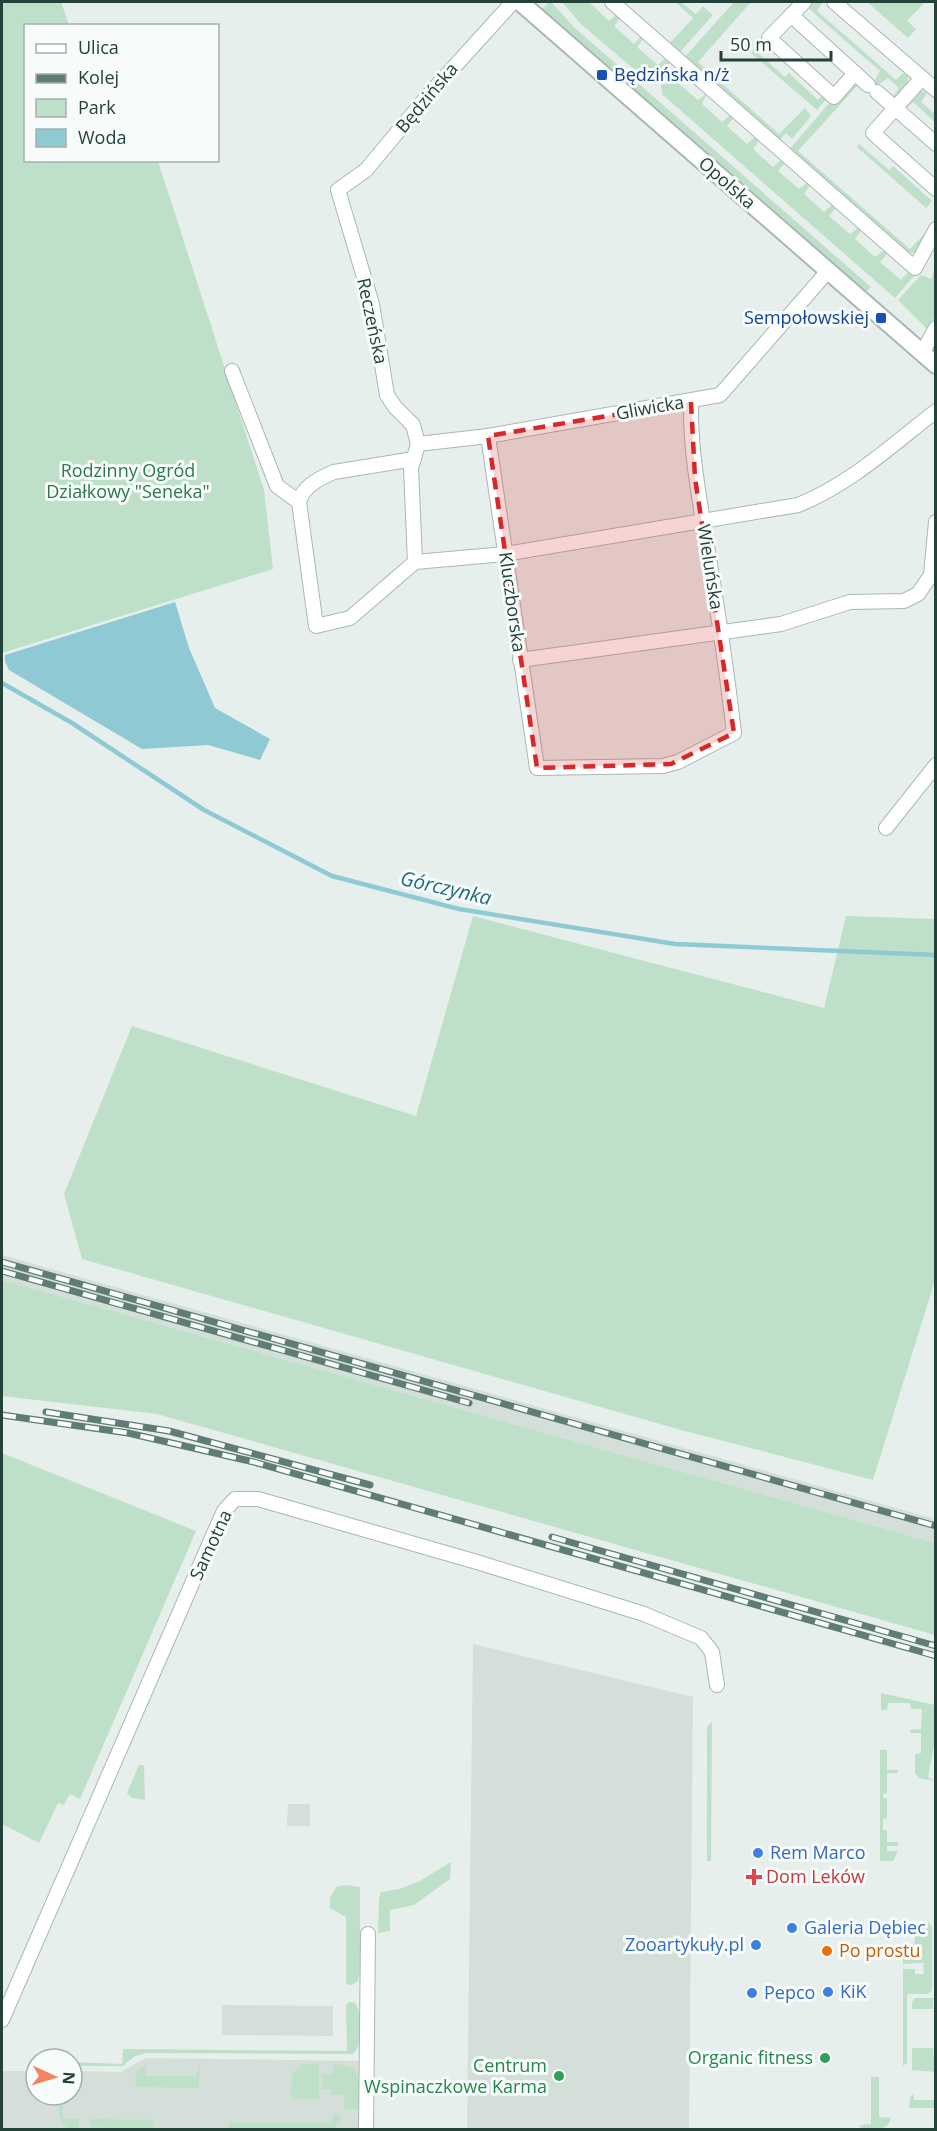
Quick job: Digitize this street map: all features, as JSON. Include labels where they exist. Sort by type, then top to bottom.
[{"type":"street","name":"Będzińska","points":[[338,190],[366,170],[425,99],[513,2]]},
{"type":"street","name":"Opolska","points":[[520,2],[936,365]]},
{"type":"street","points":[[612,2],[915,268],[936,229]]},
{"type":"street","points":[[804,2],[769,38],[834,97],[855,74]]},
{"type":"street","points":[[834,2],[936,90]]},
{"type":"street","points":[[791,15],[936,144]]},
{"type":"street","points":[[922,78],[873,133],[936,189]]},
{"type":"street","name":"Reczeńska","points":[[338,190],[372,304],[387,395],[394,407],[413,425],[418,444]]},
{"type":"street","name":"Gliwicka","points":[[418,444],[488,436],[712,398],[729,387],[828,271]]},
{"type":"street","points":[[922,353],[936,328]]},
{"type":"street","points":[[232,371],[249,421],[277,486],[298,502]]},
{"type":"street","name":"Wieluńska","points":[[537,768],[663,766],[678,762],[734,733],[690,434],[691,402]]},
{"type":"street","points":[[414,459],[334,472],[309,486],[300,495],[298,502],[316,626],[350,618],[415,562],[505,554],[703,520],[774,511],[810,501],[861,469],[936,411]]},
{"type":"street","name":"Kluczborska","points":[[488,436],[537,768]]},
{"type":"street","points":[[415,562],[411,468],[418,444]]},
{"type":"street","points":[[520,660],[721,634],[797,620],[850,602],[896,602],[911,598],[924,588],[931,575],[936,522]]},
{"type":"street","points":[[886,828],[936,765]]},
{"type":"street","name":"Samotna","points":[[2,2020],[218,1524],[224,1511],[235,1500],[258,1499],[477,1562],[644,1614],[701,1638],[712,1653],[717,1685]]},
{"type":"street","points":[[366,2130],[368,1934]]},
{"type":"highlighted area","points":[[691,402],[695,478],[734,733],[671,764],[537,768],[488,436]]},
{"type":"shaded area","points":[[2,1255],[935,1519],[935,1543],[2,1280]]},
{"type":"shaded area","points":[[473,1644],[693,1697],[689,2129],[467,2129]]},
{"type":"shaded area","points":[[288,1804],[310,1804],[310,1826],[287,1826]]},
{"type":"shaded area","points":[[222,2005],[333,2006],[333,2036],[222,2035]]},
{"type":"shaded area","points":[[145,2058],[367,2061],[366,2129],[2,2129],[2,2071],[24,2071],[24,2107],[84,2107],[84,2071],[121,2072]]},
{"type":"green space","name":"Rodzinny Ogród Działkowy \"Seneka\"","points":[[2,2],[61,2],[69,24],[24,24],[24,162],[158,162],[264,490],[273,569],[2,653]]},
{"type":"green space","points":[[549,2],[575,28],[871,287],[865,293],[542,9]]},
{"type":"green space","points":[[562,2],[589,2],[609,21],[617,14],[620,18],[614,26],[634,44],[641,36],[644,38],[637,47],[658,65],[666,58],[672,62],[656,82],[649,82],[581,24]]},
{"type":"green space","points":[[675,2],[681,2],[696,14],[703,6],[713,15],[679,53],[670,43],[693,18]]},
{"type":"green space","points":[[734,2],[751,2],[698,62],[779,134],[805,108],[811,116],[792,139],[786,133],[779,141],[684,58]]},
{"type":"green space","points":[[810,2],[823,2],[817,11],[896,80],[903,73],[908,76],[908,83],[894,98],[899,88],[888,78],[868,92],[880,71],[806,6]]},
{"type":"green space","points":[[867,2],[925,2],[907,21],[916,29],[908,38]]},
{"type":"green space","points":[[761,41],[763,43],[756,51],[785,77],[789,73],[818,100],[823,95],[826,99],[817,110],[751,53]]},
{"type":"green space","points":[[677,66],[684,73],[677,82],[698,100],[707,93],[702,104],[722,122],[731,114],[733,119],[727,126],[747,144],[756,136],[759,141],[753,149],[773,167],[782,159],[784,164],[778,171],[799,189],[808,182],[810,185],[804,194],[824,212],[833,204],[836,208],[829,216],[850,234],[859,227],[861,231],[855,239],[875,257],[884,250],[887,254],[880,262],[901,280],[908,272],[914,276],[895,298],[663,95],[661,86]]},
{"type":"green space","points":[[854,83],[857,86],[798,151],[910,249],[929,229],[914,253],[904,252],[789,150],[830,102],[834,105]]},
{"type":"green space","points":[[919,89],[927,93],[921,102],[935,114],[935,122],[913,102],[905,109],[904,105]]},
{"type":"green space","points":[[859,144],[889,170],[893,166],[932,201],[926,208],[857,147]]},
{"type":"green space","points":[[935,269],[935,316],[927,329],[898,300],[921,275],[931,279]]},
{"type":"green space","points":[[473,916],[824,1008],[846,916],[935,919],[935,1280],[873,1480],[681,1430],[82,1259],[64,1194],[132,1026],[416,1116]]},
{"type":"green space","points":[[2,1280],[935,1543],[935,1635],[157,1414],[2,1396]]},
{"type":"green space","points":[[2,1453],[196,1531],[80,1799],[70,1794],[64,1805],[58,1803],[39,1843],[2,1824]]},
{"type":"green space","points":[[881,1693],[935,1705],[935,1741],[928,1777],[935,1781],[919,1778],[915,1773],[915,1754],[921,1753],[921,1733],[910,1733],[910,1730],[921,1729],[922,1709],[911,1709],[910,1703],[888,1703],[887,1710],[881,1710]]},
{"type":"green space","points":[[712,1722],[711,1861],[707,1861],[707,1727]]},
{"type":"green space","points":[[880,1750],[887,1750],[887,1770],[898,1770],[898,1773],[887,1773],[887,1793],[883,1794],[883,1798],[887,1798],[887,1818],[883,1819],[883,1830],[887,1830],[887,1842],[898,1842],[898,1846],[887,1846],[887,1851],[898,1851],[893,1861],[880,1861]]},
{"type":"green space","points":[[139,1765],[144,1765],[145,1800],[132,1798],[127,1793]]},
{"type":"green space","points":[[451,1862],[450,1879],[414,1905],[390,1910],[390,1931],[378,1933],[381,1892],[399,1889],[418,1882]]},
{"type":"green space","points":[[346,1885],[360,1887],[360,1971],[358,1981],[352,1985],[346,1984],[346,1917],[330,1908],[330,1898],[336,1887]]},
{"type":"green space","points":[[915,1923],[929,1923],[932,1927],[932,1990],[928,1994],[907,1994],[907,2063],[903,2066],[903,1969],[915,1969],[915,1974],[924,1974],[923,1963],[903,1964],[903,1956],[914,1956],[915,1933],[920,1933],[920,1927],[914,1927]]},
{"type":"green space","points":[[915,1998],[935,1998],[933,2009],[912,2009],[912,2002]]},
{"type":"green space","points":[[349,2002],[355,2003],[361,2021],[361,2037],[357,2050],[353,2054],[146,2053],[135,2056],[123,2066],[84,2066],[84,2062],[122,2064],[123,2049],[347,2051],[346,2005]]},
{"type":"green space","points":[[912,2048],[933,2048],[935,2072],[912,2070]]},
{"type":"green space","points":[[200,2062],[199,2088],[136,2087],[138,2071],[146,2065],[146,2076],[196,2076]]},
{"type":"green space","points":[[303,2064],[319,2064],[319,2099],[291,2099],[292,2074]]},
{"type":"green space","points":[[333,2064],[344,2065],[355,2070],[359,2082],[359,2109],[344,2109],[344,2095],[331,2094],[331,2089],[322,2089],[322,2074],[333,2074]]},
{"type":"green space","points":[[871,2077],[879,2077],[879,2117],[891,2118],[884,2127],[862,2129],[859,2125],[871,2124]]},
{"type":"green space","points":[[914,2094],[914,2100],[935,2100],[935,2108],[909,2108],[910,2097]]},
{"type":"green space","points":[[59,2107],[63,2107],[63,2118],[79,2119],[79,2129],[67,2129],[59,2117]]},
{"type":"green space","points":[[333,2114],[340,2115],[340,2124],[336,2124],[336,2129],[229,2129],[229,2122],[332,2123]]},
{"type":"green space","points":[[91,2119],[153,2120],[152,2130],[91,2127]]},
{"type":"water","points":[[175,602],[189,648],[215,708],[270,739],[260,760],[208,745],[142,749],[9,670],[5,662],[5,655]]},
{"type":"waterway","name":"Górczynka","points":[[2,683],[72,723],[204,810],[332,876],[459,909],[675,944],[936,955]]},
{"type":"railway","points":[[2,1262],[936,1526]]},
{"type":"railway","points":[[2,1271],[469,1403]]},
{"type":"railway","points":[[46,1412],[169,1431],[370,1485]]},
{"type":"railway","points":[[2,1415],[128,1433],[254,1462],[936,1656]]},
{"type":"railway","points":[[552,1537],[936,1646]]},
{"type":"place","name":"Będzińska n/ż","points":[[602,75]]},
{"type":"place","name":"Sempołowskiej","points":[[881,318]]},
{"type":"place","name":"Rem Marco","points":[[758,1853]]},
{"type":"place","name":"Dom Leków","points":[[754,1877]]},
{"type":"place","name":"Galeria Dębiec","points":[[792,1928]]},
{"type":"place","name":"Zooartykuły.pl","points":[[756,1945]]},
{"type":"place","name":"Po prostu","points":[[827,1951]]},
{"type":"place","name":"KiK","points":[[828,1992]]},
{"type":"place","name":"Pepco","points":[[752,1993]]},
{"type":"place","name":"Organic fitness","points":[[825,2058]]},
{"type":"place","name":"Centrum Wspinaczkowe Karma","points":[[559,2076]]}]
